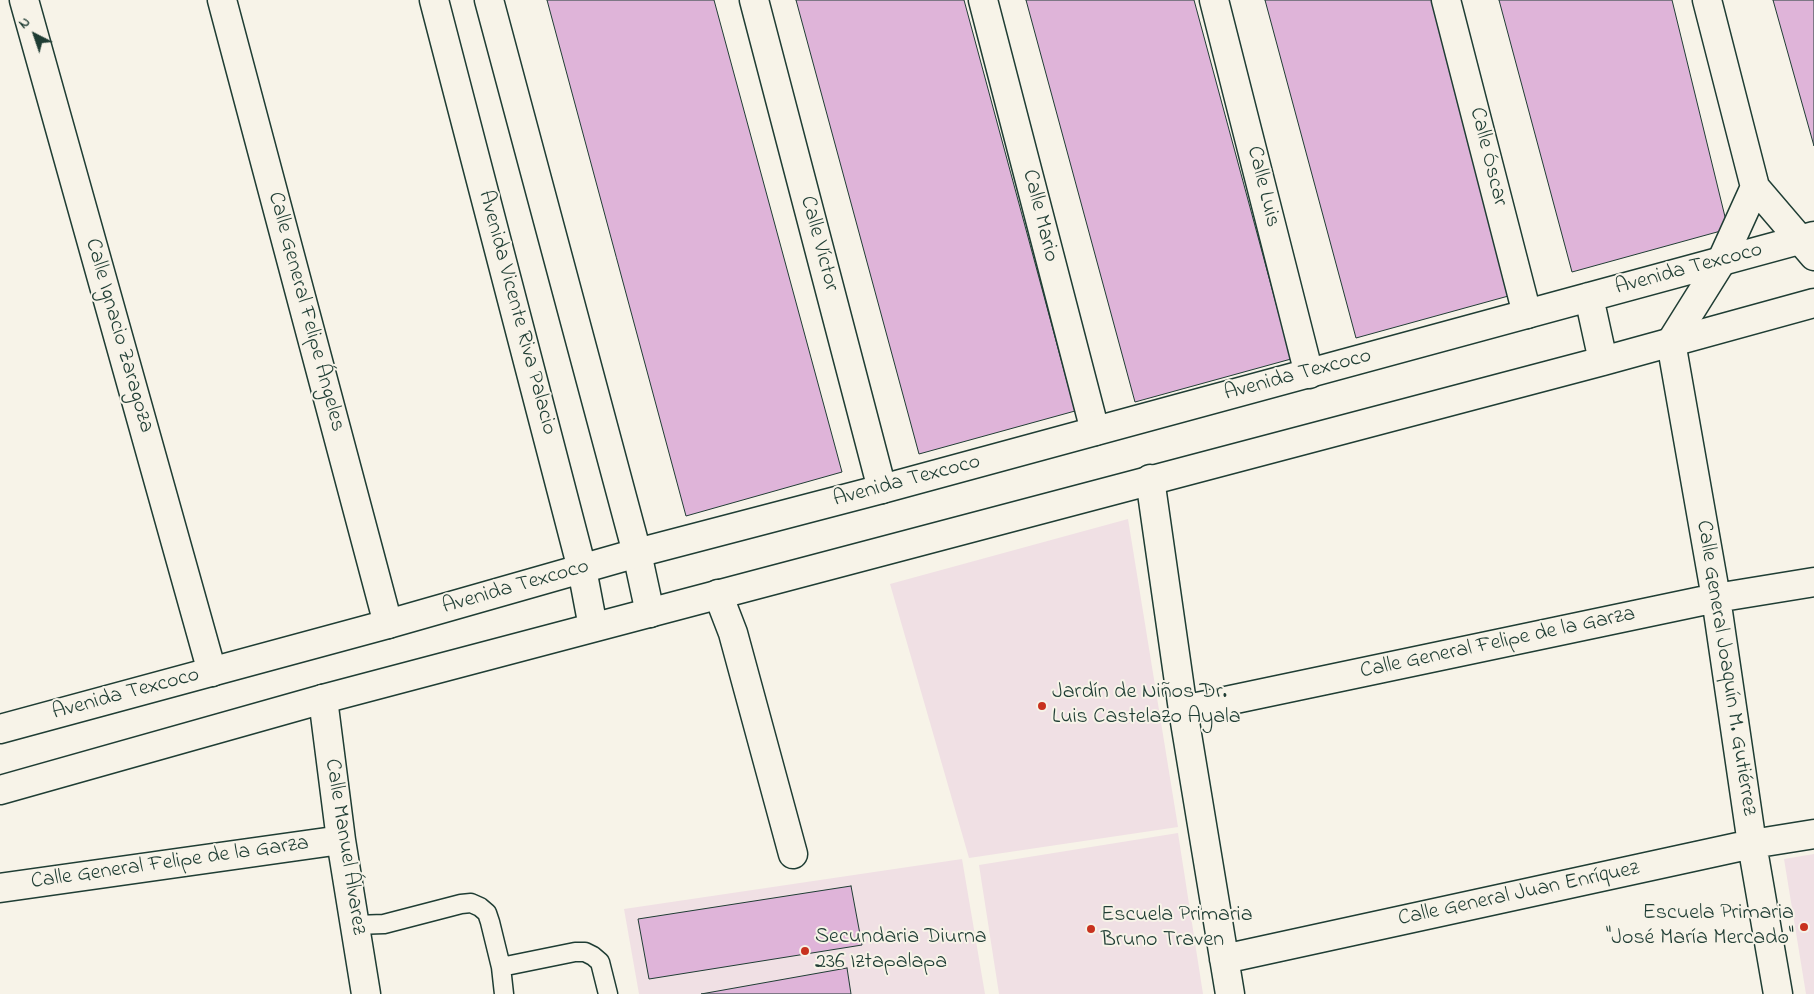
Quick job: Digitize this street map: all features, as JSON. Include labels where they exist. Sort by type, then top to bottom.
[{"type":"street","name":"Calle Ignacio Zaragoza","points":[[24,0],[212,672]]},
{"type":"street","name":"Calle General Felipe Ángeles","points":[[222,0],[388,624]]},
{"type":"street","name":"Avenida Vicente Riva Palacio","points":[[434,0],[582,569],[593,627]]},
{"type":"street","points":[[488,0],[637,553],[650,613]]},
{"type":"street","name":"Calle Víctor","points":[[754,0],[882,489]]},
{"type":"street","name":"Calle Mario","points":[[983,0],[1095,431]]},
{"type":"street","name":"Calle Luis","points":[[1214,0],[1309,374]]},
{"type":"street","name":"Calle Óscar","points":[[1446,0],[1527,314]]},
{"type":"street","points":[[1708,0],[1755,187],[1810,244]]},
{"type":"street","points":[[1671,342],[1721,262],[1755,187]]},
{"type":"street","name":"Avenida Texcoco","points":[[0,729],[388,624],[637,553],[882,489],[1590,297],[1721,262],[1810,244]]},
{"type":"street","points":[[1590,297],[1603,361]]},
{"type":"street","points":[[0,790],[323,699],[1150,479],[1603,361],[1814,303]]},
{"type":"street","name":"Calle General Joaquín M. Gutiérrez","points":[[1671,342],[1716,598],[1752,844],[1778,994]]},
{"type":"street","points":[[1150,479],[1183,710],[1230,994]]},
{"type":"street","name":"Calle General Felipe de la Garza","points":[[1183,710],[1716,598],[1814,582]]},
{"type":"street","points":[[718,594],[733,632],[793,854]]},
{"type":"street","name":"Calle Manuel Álvarez","points":[[323,699],[340,840],[366,994]]},
{"type":"street","name":"Calle General Juan Enríquez","points":[[1224,959],[1752,844],[1814,834]]},
{"type":"street","name":"Calle General Felipe de la Garza","points":[[0,888],[340,840]]},
{"type":"lane","points":[[355,925],[384,924],[461,904],[471,903],[480,907],[487,913],[490,922],[501,967],[504,994]]},
{"type":"lane","points":[[501,967],[576,952],[585,952],[600,962],[608,994]]},
{"type":"shaded area","name":"Jardín de Niños Dr. Luis Castelazo Ayala","points":[[1128,519],[1178,827],[969,858],[890,584]]},
{"type":"shaded area","name":"Escuela Primaria Bruno Traven","points":[[1178,833],[1203,994],[999,994],[979,865]]},
{"type":"shaded area","name":"Escuela Primaria \"José María Mercado\"","points":[[1814,854],[1814,994],[1806,994],[1784,859]]},
{"type":"shaded area","name":"Secundaria Diurna 236 Iztapalapa","points":[[962,859],[985,994],[639,994],[624,909]]},
{"type":"building","points":[[547,0],[714,0],[842,472],[686,516]]},
{"type":"building","points":[[796,0],[964,0],[1075,411],[919,454]]},
{"type":"building","points":[[1026,0],[1194,0],[1291,359],[1135,402]]},
{"type":"building","points":[[1265,0],[1432,0],[1512,295],[1356,338]]},
{"type":"building","points":[[1499,0],[1672,0],[1728,229],[1572,272]]},
{"type":"building","points":[[1773,0],[1814,0],[1814,146]]},
{"type":"building","points":[[851,886],[862,945],[649,979],[638,919]]},
{"type":"building","points":[[847,968],[851,994],[701,994]]},
{"type":"place","name":"Jardín de Niños Dr. Luis Castelazo Ayala","points":[[1042,706]]},
{"type":"place","name":"Escuela Primaria \"José María Mercado\"","points":[[1804,927]]},
{"type":"place","name":"Escuela Primaria Bruno Traven","points":[[1091,929]]},
{"type":"place","name":"Secundaria Diurna 236 Iztapalapa","points":[[805,951]]}]
